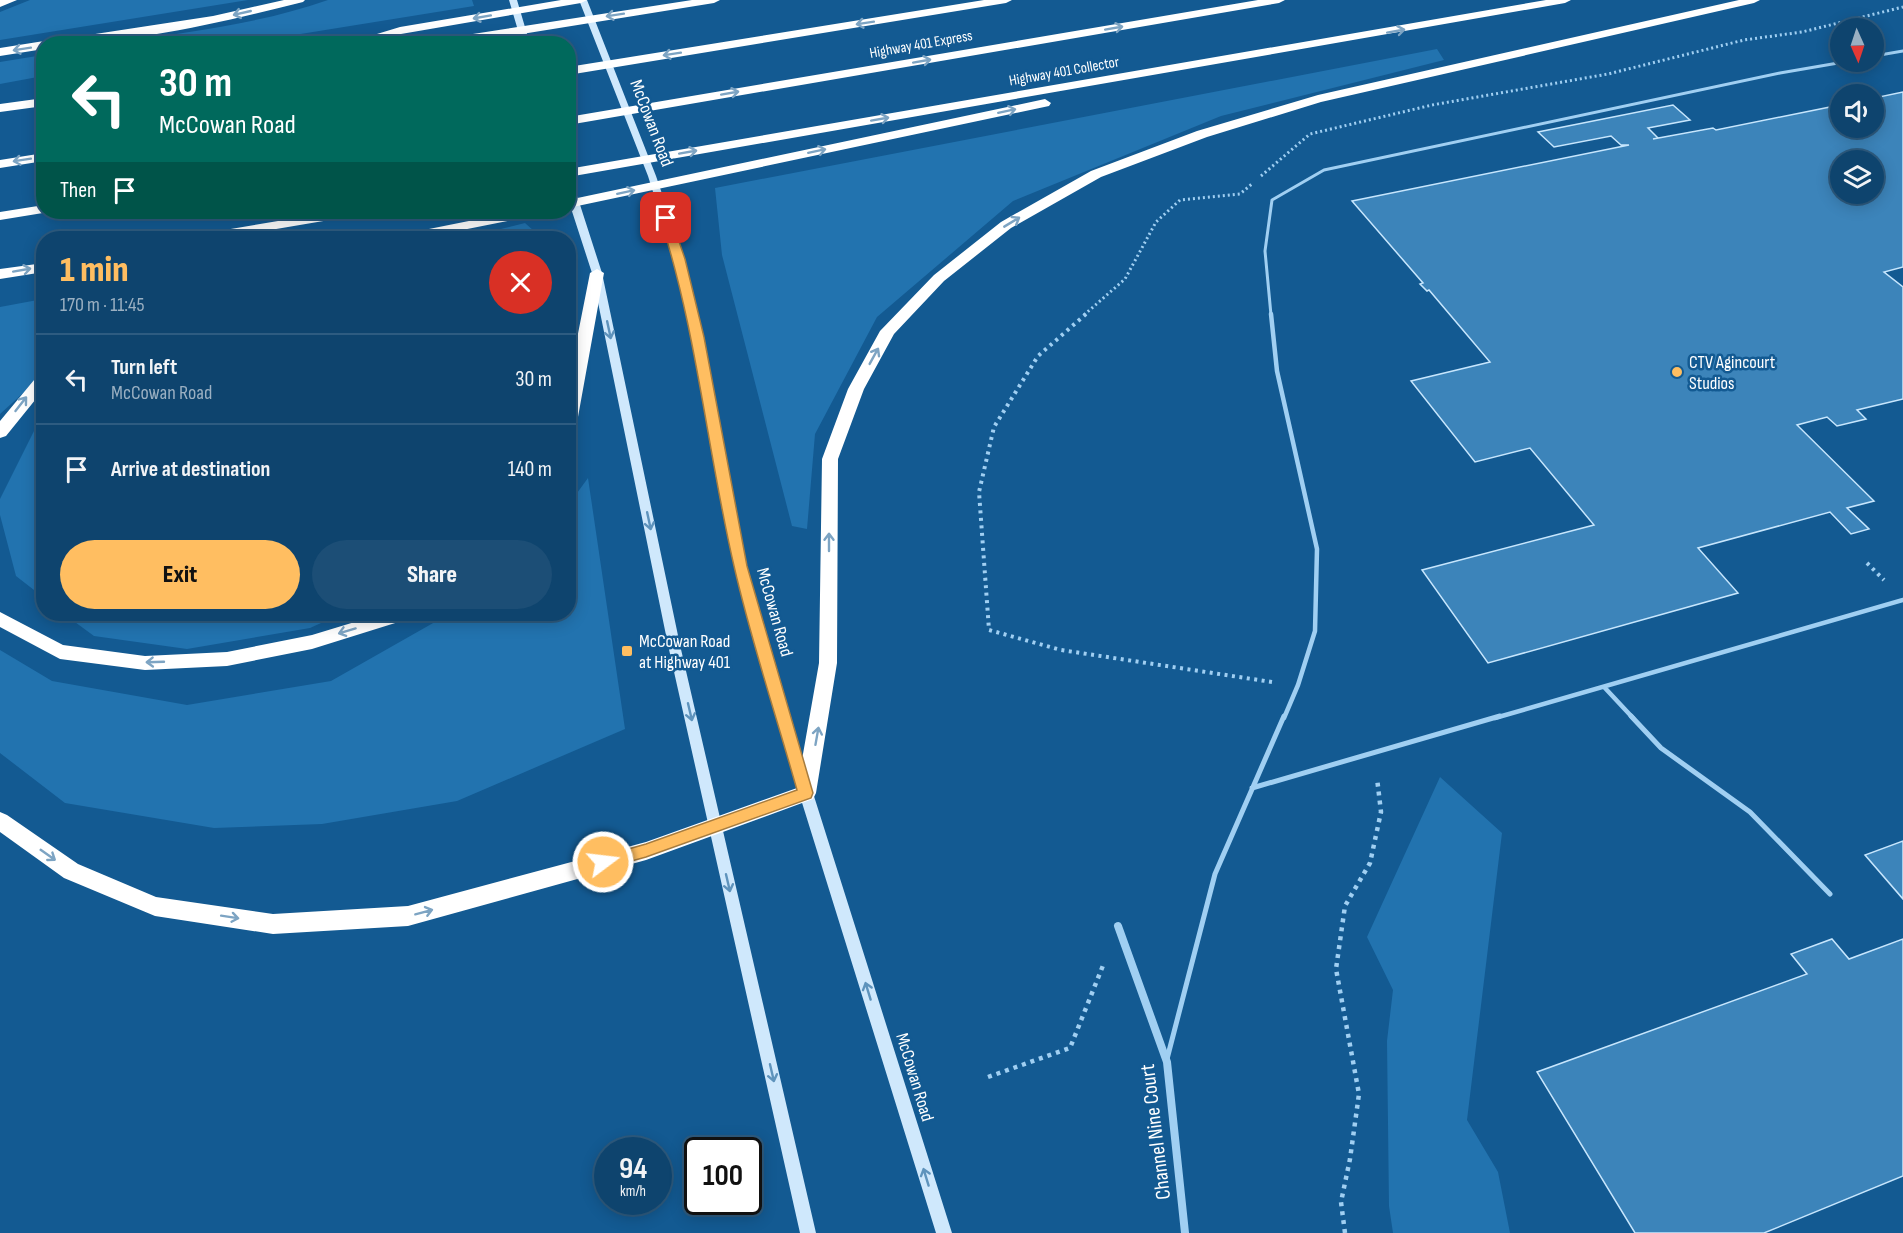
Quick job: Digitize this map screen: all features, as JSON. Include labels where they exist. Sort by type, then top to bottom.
[{"type":"highway","points":[[0,4],[11,0]]},
{"type":"highway","points":[[108,36],[213,20],[299,0]]},
{"type":"highway","points":[[381,36],[582,0]]},
{"type":"highway","points":[[485,36],[714,0]]},
{"type":"highway","name":"Highway 401 Express","points":[[576,70],[1006,0]]},
{"type":"highway","name":"Highway 401 Express","points":[[576,120],[1280,0]]},
{"type":"highway","name":"Highway 401 Collector","points":[[576,172],[1565,0]]},
{"type":"highway","points":[[0,821],[71,871],[155,906],[273,924],[408,916],[646,850],[806,793],[828,663],[830,459],[856,389],[888,331],[939,278],[1006,225],[1096,174],[1202,134],[1318,99],[1754,0]]},
{"type":"highway","points":[[576,202],[1338,41]]},
{"type":"highway","points":[[0,52],[36,46]]},
{"type":"highway","points":[[0,108],[36,103]]},
{"type":"highway","points":[[0,164],[36,158]]},
{"type":"highway","points":[[0,216],[36,210]]},
{"type":"highway","points":[[242,231],[312,219]]},
{"type":"highway","points":[[438,231],[498,219]]},
{"type":"highway","points":[[0,274],[36,268]]},
{"type":"highway","points":[[576,385],[597,273]]},
{"type":"highway","points":[[0,432],[36,388]]},
{"type":"highway","points":[[0,619],[60,652],[145,663],[227,659],[312,642],[380,621]]},
{"type":"main road","points":[[513,0],[524,36]]},
{"type":"main road","name":"McCowan Road","points":[[582,0],[652,176],[679,259],[698,337],[741,566],[806,793],[944,1233]]},
{"type":"main road","points":[[576,208],[597,273],[672,633],[808,1233]]},
{"type":"street","name":"Channel Nine Court","points":[[1118,926],[1167,1062],[1185,1233]]},
{"type":"lane","points":[[1884,54],[1903,51]]},
{"type":"lane","points":[[1167,1062],[1215,874],[1298,686],[1315,631],[1317,549],[1277,371],[1264,251],[1272,200],[1324,170],[1780,73],[1830,64]]},
{"type":"lane","points":[[1252,788],[1605,688],[1903,600]]},
{"type":"lane","points":[[1605,688],[1661,748],[1750,812],[1830,894]]},
{"type":"path","points":[[1298,686],[1060,650],[989,630],[979,492],[994,427],[1038,356],[1125,279],[1156,222],[1180,200],[1240,194],[1310,134],[1432,105],[1608,74],[1744,40],[1802,32],[1903,7]]},
{"type":"path","points":[[1345,1233],[1341,1202],[1350,1160],[1359,1094],[1336,969],[1345,906],[1370,863],[1381,812],[1376,777]]},
{"type":"path","points":[[988,1077],[1070,1048],[1118,926]]},
{"type":"shaded area","points":[[30,0],[248,0],[0,40],[0,12]]},
{"type":"shaded area","points":[[328,0],[472,0],[474,6],[288,36],[163,36],[250,21]]},
{"type":"shaded area","points":[[1437,49],[1444,60],[1221,116],[1013,201],[877,317],[815,434],[807,529],[792,526],[722,255],[715,188]]},
{"type":"shaded area","points":[[36,56],[36,77],[0,84],[0,62]]},
{"type":"shaded area","points":[[525,223],[534,231],[492,231]]},
{"type":"shaded area","points":[[36,300],[36,381],[0,414],[0,307]]},
{"type":"shaded area","points":[[36,427],[36,592],[16,576],[0,515],[0,499]]},
{"type":"shaded area","points":[[588,478],[625,729],[457,801],[322,824],[214,828],[65,803],[0,753],[0,650],[52,681],[187,705],[331,681],[437,621],[576,621],[576,494]]},
{"type":"shaded area","points":[[74,621],[326,621],[310,628],[187,649],[94,636]]},
{"type":"shaded area","points":[[1440,777],[1502,833],[1467,1120],[1498,1172],[1510,1233],[1393,1233],[1389,1206],[1387,1041],[1393,990],[1367,937]]},
{"type":"building","name":"CTV Agincourt Studios","points":[[1903,92],[1903,267],[1884,272],[1903,287],[1903,399],[1857,410],[1866,419],[1837,426],[1827,417],[1797,425],[1874,501],[1847,508],[1869,529],[1851,534],[1830,512],[1698,548],[1738,593],[1488,663],[1422,570],[1594,525],[1530,448],[1475,462],[1411,381],[1490,362],[1429,290],[1427,291],[1420,284],[1423,283],[1352,201],[1629,145],[1621,145],[1611,136],[1554,147],[1538,132],[1673,105],[1690,120],[1648,128],[1658,138],[1653,139],[1713,128],[1716,130],[1830,107],[1830,138],[1884,138],[1884,96]]},
{"type":"building","points":[[1903,841],[1903,899],[1865,855]]},
{"type":"building","points":[[1832,939],[1849,959],[1903,939],[1903,1176],[1764,1233],[1635,1233],[1537,1072],[1807,974],[1791,954]]},
{"type":"place","name":"CTV Agincourt Studios","points":[[1677,372]]},
{"type":"place","name":"McCowan Road at Highway 401","points":[[627,651]]},
{"type":"route","points":[[603,862],[646,850],[806,793],[741,566],[698,337],[679,259],[666,218]]}]
